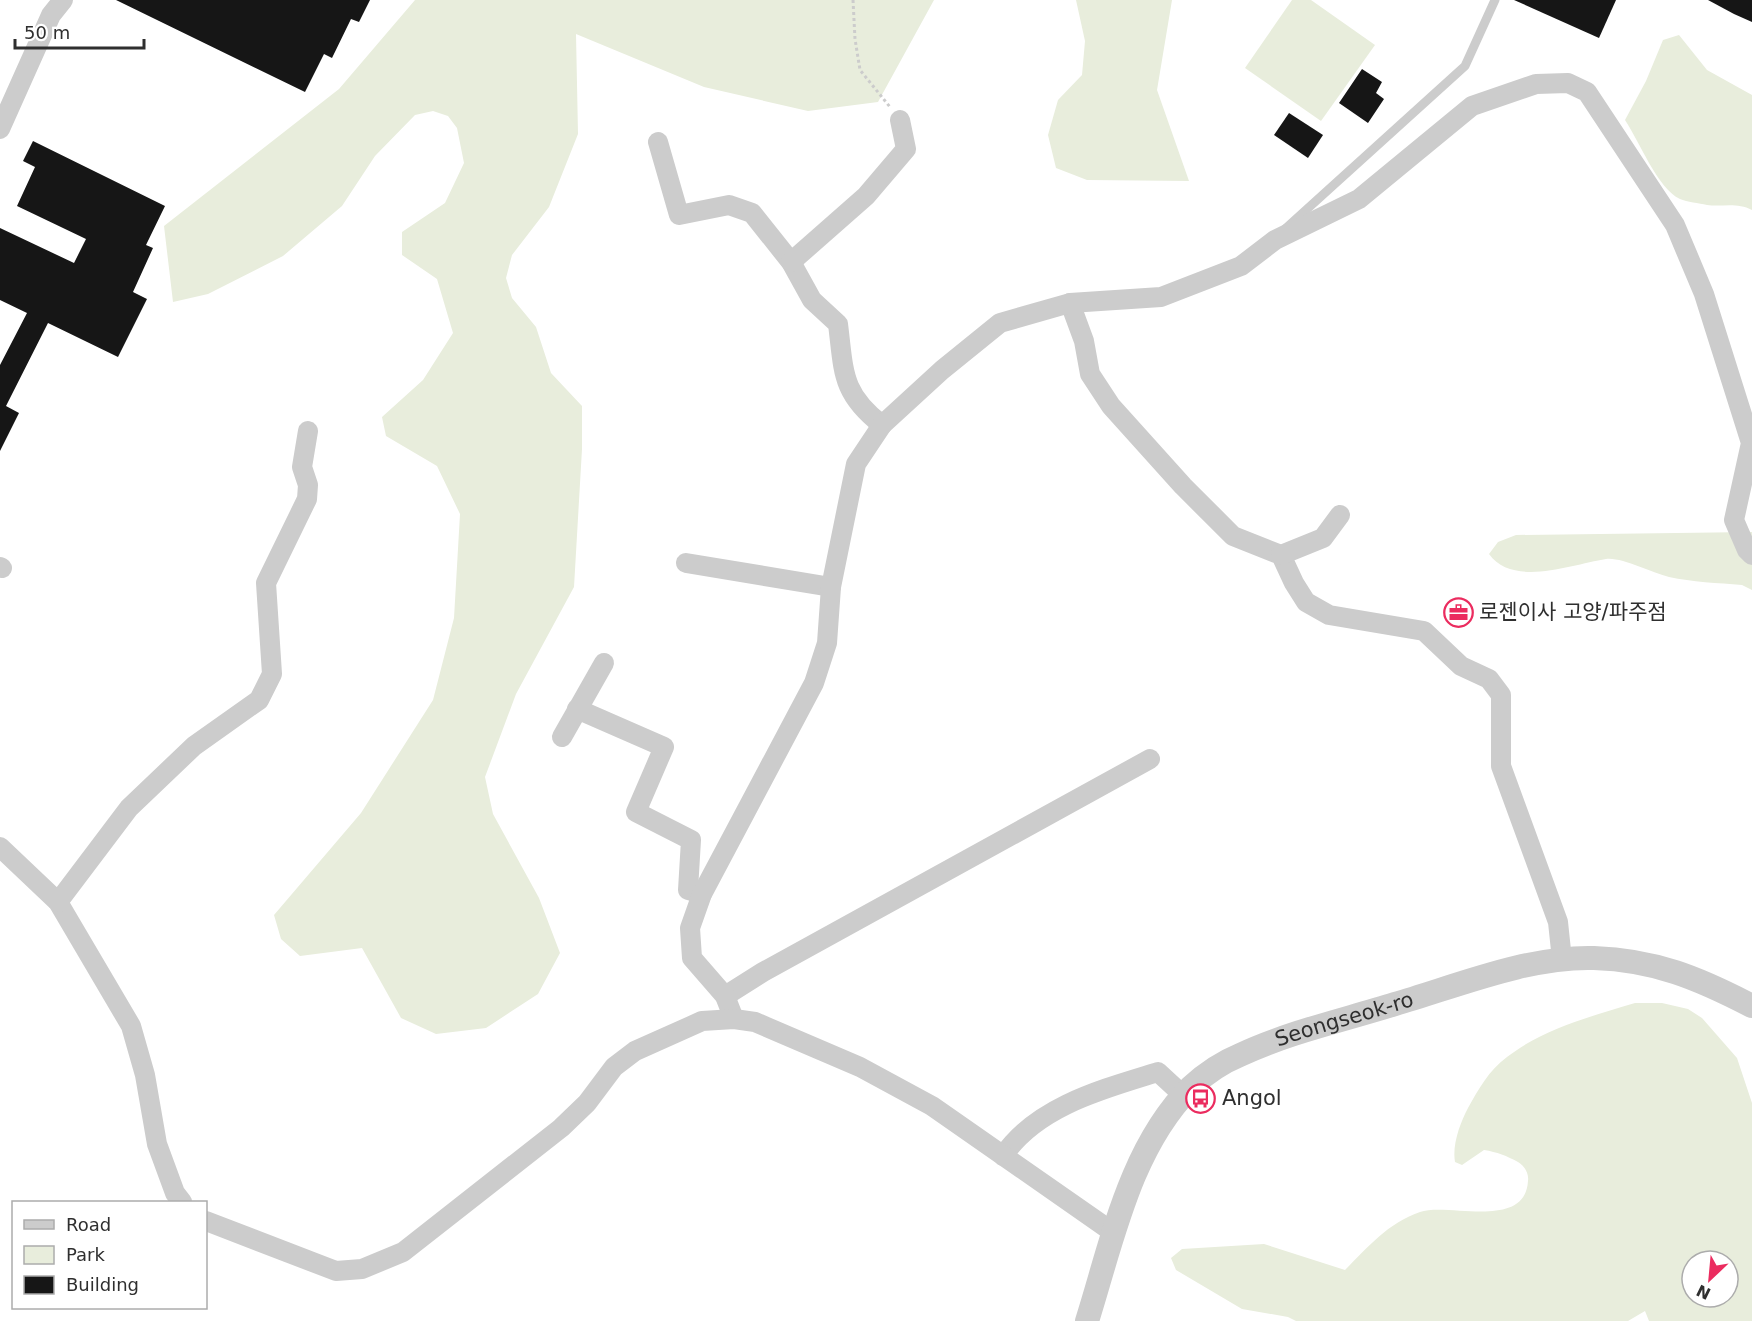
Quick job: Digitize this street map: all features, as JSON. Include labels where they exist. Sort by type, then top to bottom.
[{"type":"street","points":[[0,129],[46,24],[63,0]]},
{"type":"street","points":[[734,1019],[725,996],[692,958],[690,928],[702,894],[814,683],[827,643],[831,587],[856,464],[882,425],[942,370],[1000,323],[1070,303],[1161,297],[1240,266],[1275,240],[1359,199],[1472,106],[1536,84],[1568,83],[1587,92],[1676,225],[1704,294],[1752,443],[1734,520],[1747,550],[1752,555]]},
{"type":"street","points":[[791,262],[866,196],[906,149],[900,120]]},
{"type":"street","points":[[658,142],[679,215],[729,205],[752,213],[791,262],[812,300],[838,324],[845,381],[862,410],[882,425]]},
{"type":"street","points":[[1070,303],[1083,340],[1090,374],[1111,406],[1183,486],[1233,536],[1281,555],[1306,602],[1329,615],[1424,631],[1461,666],[1489,679],[1501,695],[1501,765],[1558,922],[1562,960]]},
{"type":"street","points":[[58,902],[129,808],[194,746],[259,700],[272,674],[266,583],[307,499],[308,485],[302,467],[308,431]]},
{"type":"street","points":[[1281,555],[1323,538],[1340,515]]},
{"type":"street","points":[[686,563],[831,587]]},
{"type":"street","points":[[562,737],[604,663]]},
{"type":"street","points":[[577,709],[664,747],[636,812],[691,840],[688,890],[702,894]]},
{"type":"street","points":[[725,996],[763,972],[1150,759]]},
{"type":"street","points":[[0,847],[58,902],[131,1026],[145,1075],[157,1144],[175,1193],[181,1201]]},
{"type":"street","name":"Seongseok-ro","points":[[1088,1320],[1136,1169],[1161,1127],[1184,1096],[1215,1069],[1240,1055],[1290,1036],[1499,972],[1562,960],[1593,958],[1654,964],[1702,980],[1752,1006]]},
{"type":"street","points":[[207,1221],[336,1271],[362,1269],[403,1252],[561,1128],[587,1103],[614,1067],[635,1051],[702,1021],[734,1019],[755,1022],[860,1068],[932,1106],[1114,1233]]},
{"type":"street","points":[[1003,1156],[1015,1138],[1052,1111],[1118,1084],[1158,1072],[1184,1096]]},
{"type":"lane","points":[[1275,240],[1296,216],[1465,66],[1495,0]]},
{"type":"path","points":[[853,0],[855,39],[860,70],[900,120]]},
{"type":"green space","points":[[415,0],[934,0],[878,102],[808,111],[704,87],[576,34],[578,134],[549,207],[512,255],[506,278],[512,298],[536,327],[551,373],[582,406],[582,449],[574,587],[516,694],[485,777],[493,814],[539,898],[560,953],[538,994],[486,1028],[436,1034],[401,1018],[362,948],[300,956],[281,939],[274,915],[361,813],[433,700],[454,618],[460,514],[437,466],[386,436],[382,417],[423,380],[453,333],[437,279],[402,255],[402,232],[445,203],[464,163],[457,128],[448,116],[433,111],[415,115],[375,156],[342,206],[283,256],[208,294],[173,302],[164,226],[339,89]]},
{"type":"green space","points":[[1076,0],[1172,0],[1157,90],[1189,181],[1087,180],[1056,168],[1048,135],[1058,100],[1082,75],[1085,41]]},
{"type":"green space","points":[[1292,0],[1311,0],[1375,45],[1321,121],[1245,68]]},
{"type":"green space","points":[[1679,35],[1707,70],[1752,95],[1752,210],[1735,205],[1707,205],[1690,202],[1672,194],[1657,175],[1625,120],[1646,81],[1663,40]]},
{"type":"green space","points":[[1752,532],[1752,590],[1742,585],[1669,577],[1613,559],[1544,571],[1513,570],[1500,564],[1489,554],[1498,542],[1516,535]]},
{"type":"green space","points":[[1635,1003],[1662,1003],[1688,1009],[1702,1018],[1737,1058],[1752,1103],[1752,1321],[1649,1321],[1645,1311],[1628,1321],[1296,1321],[1288,1317],[1242,1309],[1176,1270],[1171,1258],[1182,1249],[1264,1244],[1345,1270],[1388,1229],[1420,1212],[1433,1210],[1483,1212],[1514,1206],[1524,1196],[1528,1181],[1526,1170],[1502,1154],[1484,1150],[1462,1165],[1455,1162],[1457,1134],[1462,1120],[1489,1074],[1507,1057],[1552,1031]]},
{"type":"building","points":[[116,0],[370,0],[359,22],[351,19],[332,58],[324,54],[305,92]]},
{"type":"building","points":[[1514,0],[1616,0],[1599,38]]},
{"type":"building","points":[[1708,0],[1752,0],[1752,22],[1734,14]]},
{"type":"building","points":[[1362,69],[1382,82],[1376,93],[1384,99],[1368,123],[1339,103]]},
{"type":"building","points":[[1289,113],[1323,135],[1308,158],[1274,135]]},
{"type":"building","points":[[33,141],[165,206],[146,245],[153,248],[133,292],[147,299],[118,357],[48,323],[6,406],[19,413],[0,451],[0,365],[27,313],[0,300],[0,228],[74,263],[86,239],[17,206],[35,167],[23,161]]},
{"type":"place","name":"로젠이사 고양/파주점","points":[[1458,612]]},
{"type":"place","name":"Angol","points":[[1201,1098]]}]
